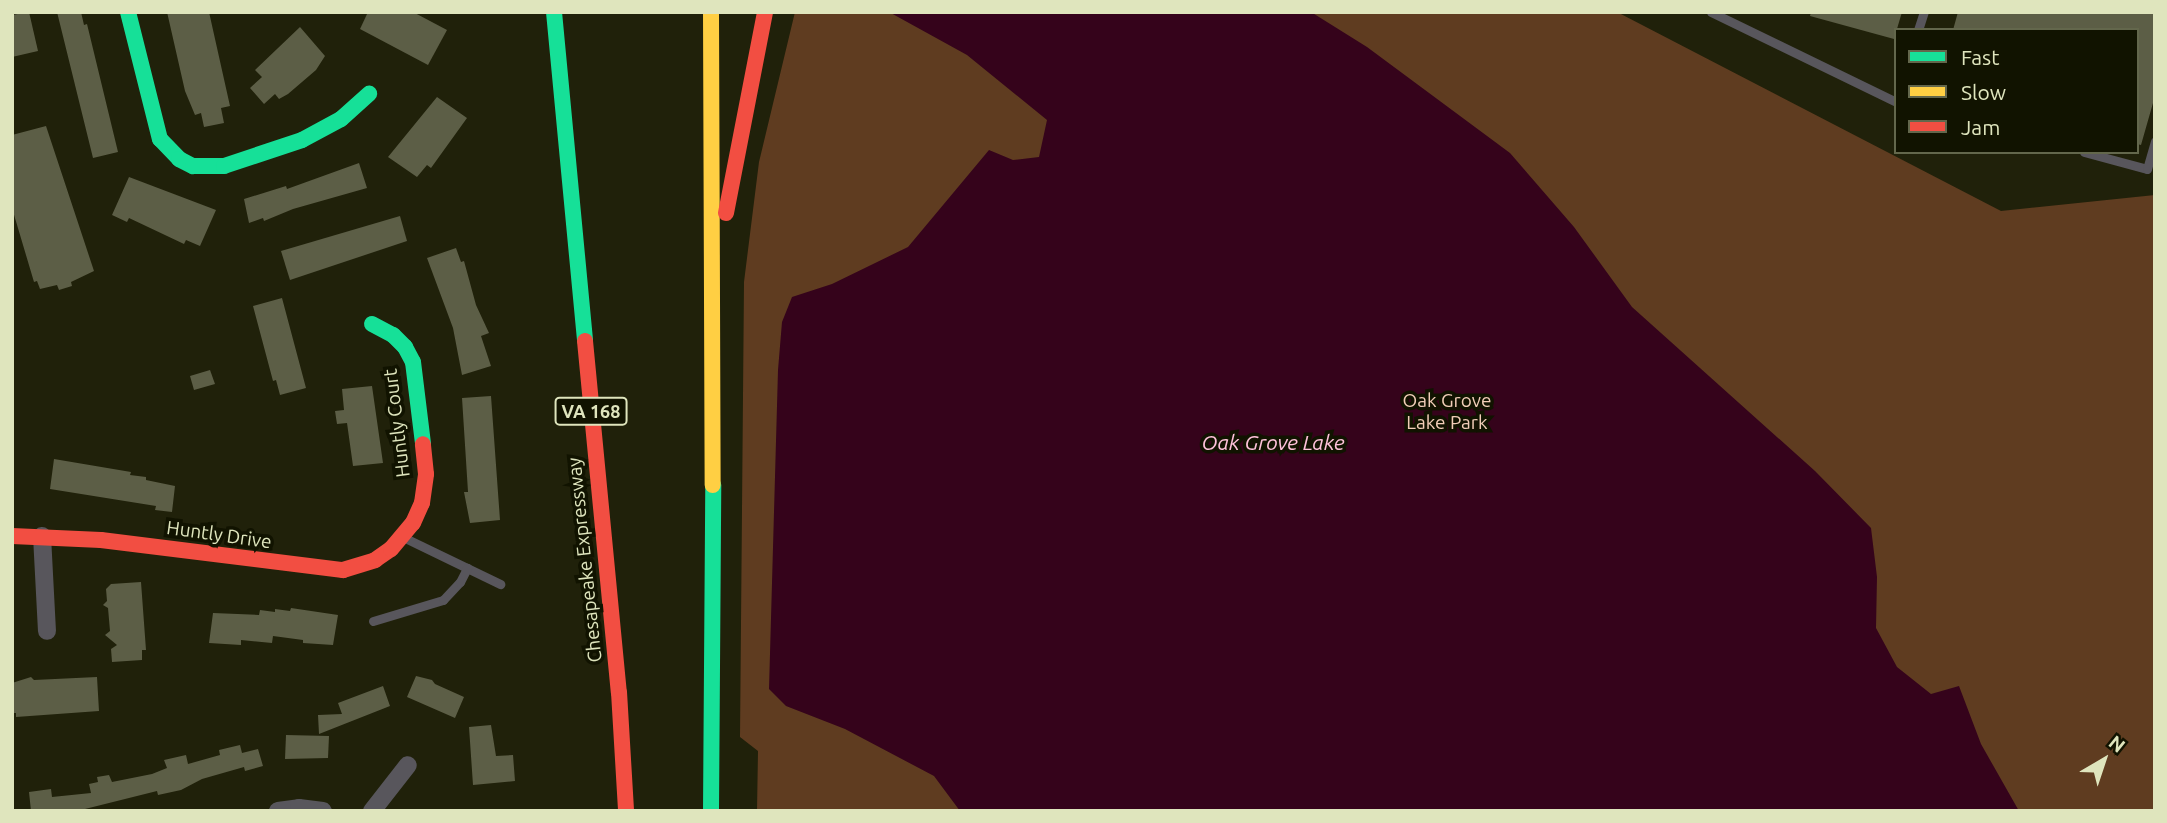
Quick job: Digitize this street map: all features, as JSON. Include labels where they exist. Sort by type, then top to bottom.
[{"type":"main road","points":[[128,12],[160,139],[179,159],[193,166],[224,166],[302,140],[341,119],[369,94]]},
{"type":"main road","points":[[548,12],[557,62]]},
{"type":"main road","name":"Chesapeake Expressway","points":[[554,12],[619,692],[626,811]]},
{"type":"main road","points":[[711,12],[714,280],[711,811]]},
{"type":"main road","points":[[714,280],[765,12]]},
{"type":"main road","name":"Huntly Court","points":[[372,324],[393,335],[405,347],[417,376],[426,474],[422,503],[405,534]]},
{"type":"main road","name":"Huntly Drive","points":[[12,536],[101,540],[343,570],[375,560],[405,534]]},
{"type":"street","points":[[42,536],[47,631]]},
{"type":"street","points":[[372,811],[408,765]]},
{"type":"street","points":[[278,811],[299,808],[323,811]]},
{"type":"lane","points":[[1711,12],[1894,101]]},
{"type":"lane","points":[[2091,154],[2147,169],[2155,141]]},
{"type":"lane","points":[[405,534],[500,584]]},
{"type":"lane","points":[[373,621],[443,600],[460,582],[467,568]]},
{"type":"green space","name":"Oak Grove Lake","points":[[795,12],[1617,12],[2001,211],[2155,195],[2155,811],[757,811],[758,751],[740,737],[744,282],[759,162]]},
{"type":"water","name":"Oak Grove Lake","points":[[889,12],[1311,12],[1367,47],[1510,153],[1574,227],[1632,307],[1815,471],[1871,528],[1877,577],[1876,628],[1897,667],[1931,694],[1959,686],[1981,744],[2019,811],[960,811],[934,776],[845,729],[786,706],[769,689],[778,370],[782,322],[792,297],[832,284],[908,247],[989,150],[1013,160],[1039,157],[1047,120],[967,55]]},
{"type":"building","points":[[29,12],[38,51],[12,57],[12,15]]},
{"type":"building","points":[[57,12],[81,12],[84,25],[87,24],[118,152],[93,158]]},
{"type":"building","points":[[167,12],[209,12],[230,106],[221,108],[224,123],[204,127],[201,113],[195,115],[185,91]]},
{"type":"building","points":[[368,12],[413,12],[447,30],[428,65],[360,29]]},
{"type":"building","points":[[1811,12],[1902,12],[1897,28],[1894,28],[1894,39],[1810,16]]},
{"type":"building","points":[[1958,12],[2155,12],[2155,96],[2141,145],[2139,28],[1954,28]]},
{"type":"building","points":[[300,27],[325,56],[316,70],[288,94],[279,99],[275,94],[264,104],[250,88],[262,77],[255,70]]},
{"type":"building","points":[[437,97],[467,118],[431,168],[427,165],[417,177],[388,157]]},
{"type":"building","points":[[46,126],[94,271],[71,282],[72,286],[59,290],[57,285],[40,289],[37,281],[34,282],[12,208],[12,135]]},
{"type":"building","points":[[359,163],[367,188],[293,209],[264,221],[263,218],[249,223],[244,199],[286,186],[287,189]]},
{"type":"building","points":[[129,177],[216,210],[200,246],[186,240],[184,244],[129,218],[127,222],[112,215]]},
{"type":"building","points":[[400,216],[407,241],[290,280],[281,251]]},
{"type":"building","points":[[456,248],[461,262],[464,261],[476,305],[489,333],[481,336],[491,366],[462,375],[453,328],[427,258]]},
{"type":"building","points":[[282,298],[306,388],[280,395],[276,380],[273,381],[253,306]]},
{"type":"building","points":[[210,370],[215,384],[194,390],[190,376]]},
{"type":"building","points":[[372,386],[383,463],[353,466],[347,423],[337,424],[335,411],[344,410],[342,389]]},
{"type":"building","points":[[491,396],[500,520],[470,523],[464,492],[468,492],[462,398]]},
{"type":"building","points":[[54,459],[131,472],[130,475],[175,486],[172,512],[155,510],[156,506],[50,489]]},
{"type":"building","points":[[141,582],[146,650],[142,650],[142,660],[112,662],[111,649],[117,645],[105,635],[110,631],[108,608],[103,605],[107,601],[106,589],[111,584]]},
{"type":"building","points":[[291,608],[338,615],[333,645],[303,643],[303,640],[273,636],[272,643],[241,640],[241,645],[209,643],[213,613],[259,615],[260,610],[275,612],[275,609],[290,611]]},
{"type":"building","points":[[416,676],[432,680],[435,684],[464,697],[455,718],[407,697]]},
{"type":"building","points":[[31,677],[34,680],[97,677],[99,711],[16,717],[16,713],[12,713],[12,683]]},
{"type":"building","points":[[383,686],[390,706],[319,734],[318,715],[342,714],[338,703]]},
{"type":"building","points":[[491,725],[496,756],[513,755],[515,781],[473,785],[469,727]]},
{"type":"building","points":[[286,735],[329,736],[328,758],[285,759]]},
{"type":"building","points":[[240,745],[242,753],[258,749],[263,766],[245,771],[244,767],[202,779],[181,790],[158,795],[157,791],[77,811],[31,811],[29,792],[51,789],[52,797],[91,793],[89,784],[98,782],[97,777],[109,775],[112,782],[152,774],[167,768],[164,760],[186,755],[188,764],[220,755],[219,750]]},
{"type":"traffic: fast","points":[[128,12],[160,139],[179,159],[193,166],[224,166],[302,140],[341,119],[369,94]]},
{"type":"traffic: fast","points":[[554,12],[585,341]]},
{"type":"traffic: fast","points":[[372,324],[393,335],[405,347],[413,362],[423,444]]},
{"type":"traffic: fast","points":[[711,811],[713,485]]},
{"type":"traffic: slow","points":[[711,12],[713,485]]},
{"type":"traffic: jam","points":[[726,213],[765,12]]},
{"type":"traffic: jam","points":[[585,341],[619,692],[626,811]]},
{"type":"traffic: jam","points":[[12,536],[101,540],[343,570],[375,560],[391,549],[413,523],[422,503],[426,474],[423,444]]},
{"type":"park label","name":"Oak Grove Lake Park","points":[[1447,412]]}]
